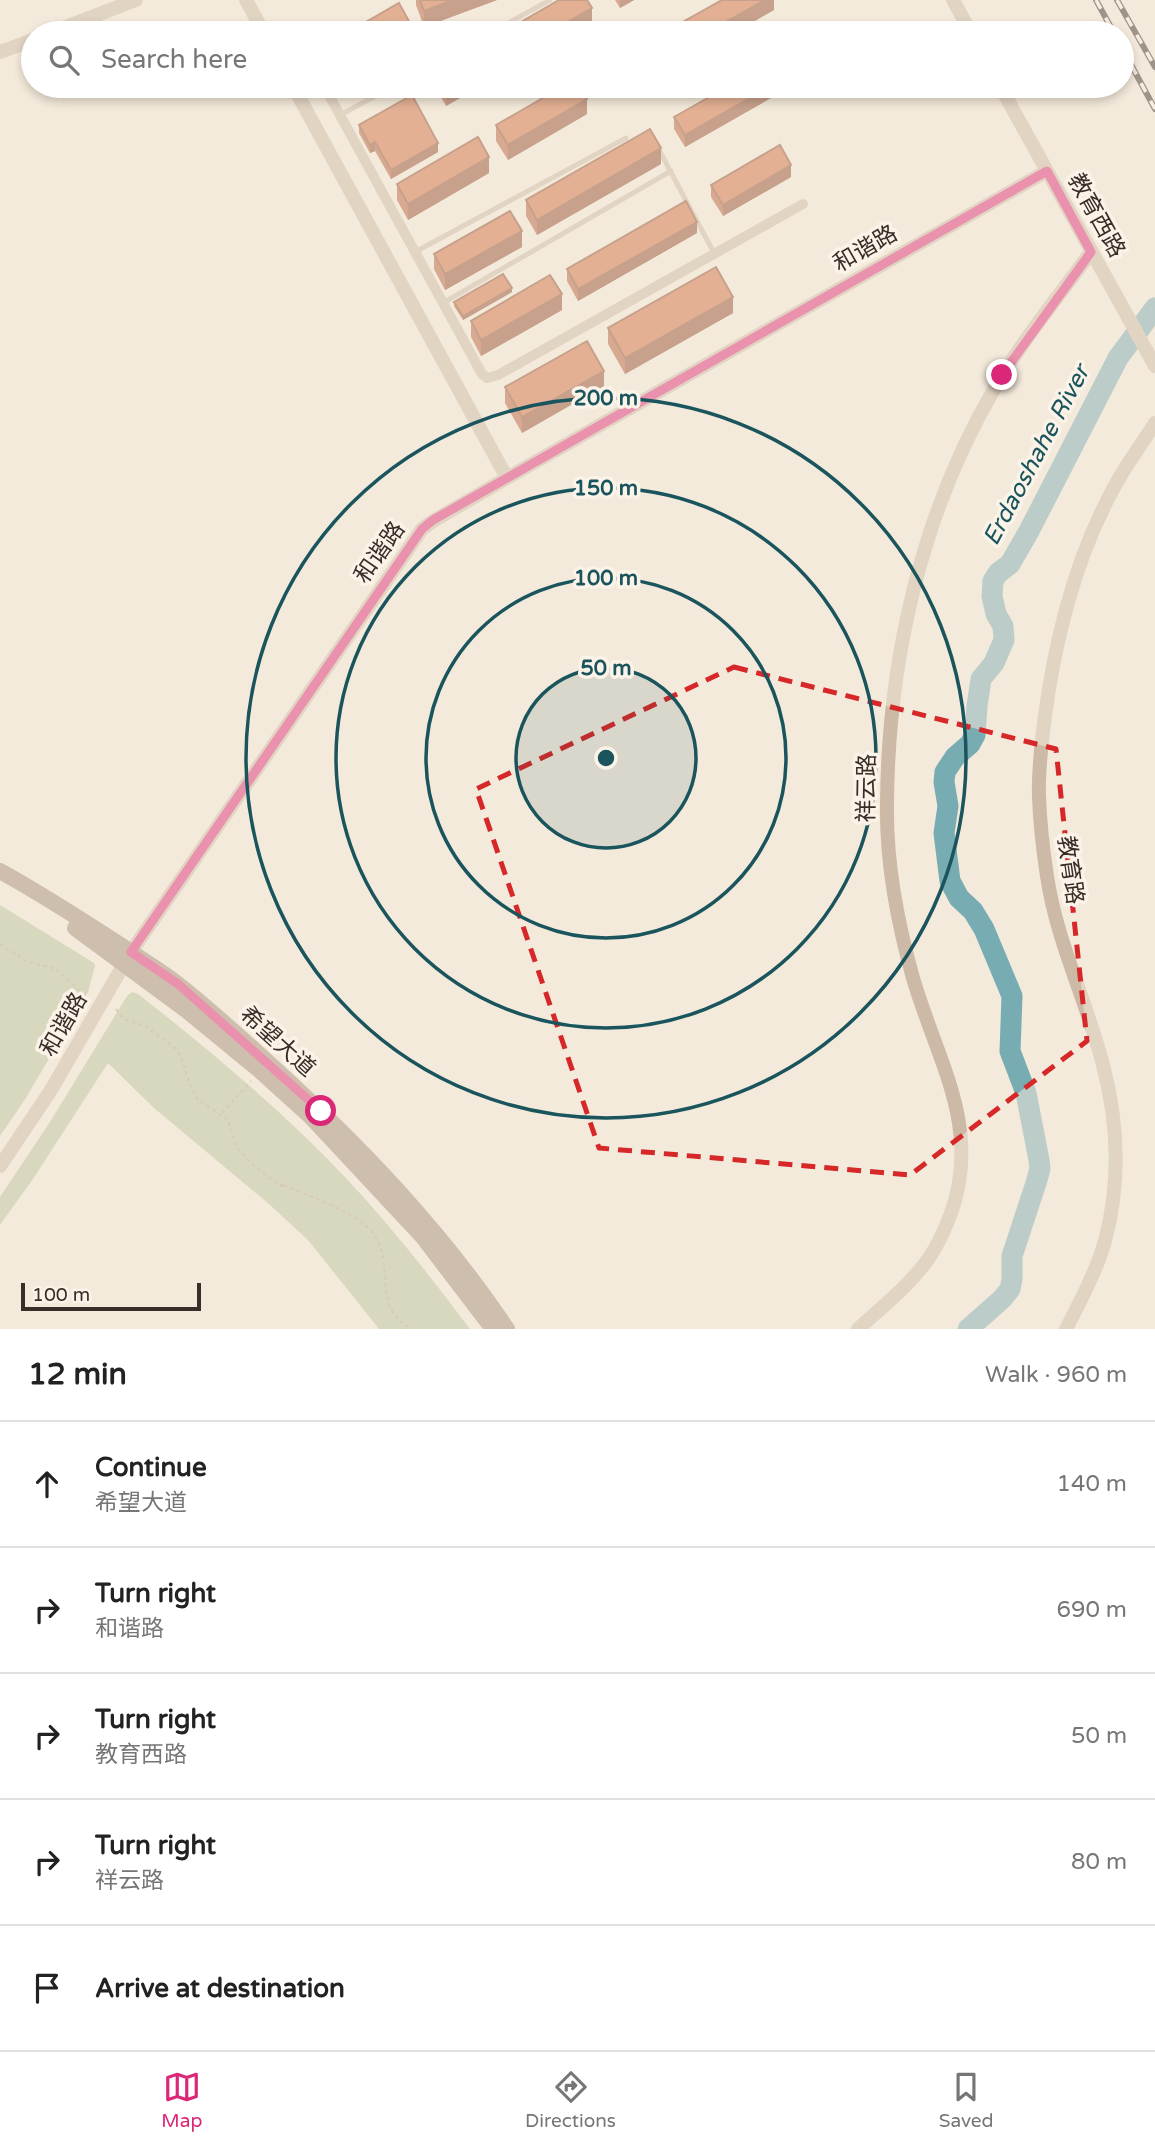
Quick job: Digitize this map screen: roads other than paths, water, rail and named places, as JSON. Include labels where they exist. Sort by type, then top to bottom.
[{"type":"main road","name":"希望大道","points":[[0,871],[34,890],[127,958],[310,1115],[422,1236],[493,1329]]},
{"type":"main road","name":"希望大道","points":[[0,882],[127,958],[178,984],[244,1041],[348,1137],[427,1223],[489,1301],[507,1329]]},
{"type":"street","points":[[81,21],[136,0]]},
{"type":"street","points":[[246,0],[257,21]]},
{"type":"street","points":[[953,0],[964,21]]},
{"type":"street","points":[[0,52],[21,44]]},
{"type":"street","points":[[300,98],[507,478]]},
{"type":"street","points":[[331,98],[482,374],[489,378],[803,204]]},
{"type":"street","name":"教育西路","points":[[1007,98],[1155,366]]},
{"type":"street","name":"和谐路","points":[[0,1166],[51,1090],[127,958],[422,529],[433,520],[1047,171]]},
{"type":"street","name":"祥云路","points":[[858,1329],[904,1287],[930,1256],[953,1209],[963,1159],[960,1125],[953,1094],[914,981],[893,887],[887,806],[890,732],[899,657],[926,546],[972,430],[1012,359],[1091,252]]},
{"type":"street","name":"教育路","points":[[1066,1329],[1106,1238],[1116,1181],[1116,1132],[1104,1069],[1058,932],[1046,864],[1039,797],[1040,759],[1051,675],[1083,555],[1110,494],[1155,423]]},
{"type":"lane","points":[[512,21],[550,0]]},
{"type":"lane","points":[[340,115],[372,98]]},
{"type":"lane","points":[[415,252],[626,138]]},
{"type":"lane","points":[[655,142],[714,253]]},
{"type":"lane","points":[[443,303],[671,171]]},
{"type":"waterway","name":"Erdaoshahe River","points":[[968,1329],[1010,1289],[1012,1256],[1040,1169],[1026,1093],[1010,1051],[1012,996],[984,929],[973,911],[959,898],[950,881],[944,833],[948,806],[945,772],[975,735],[981,679],[994,663],[1004,640],[1003,626],[996,614],[992,596],[993,581],[998,573],[1010,564],[1029,531],[1118,358],[1155,308]]},
{"type":"railway","points":[[1096,0],[1107,21]]},
{"type":"railway","points":[[1117,0],[1129,21]]},
{"type":"railway","points":[[1134,30],[1155,67]]},
{"type":"railway","points":[[1134,70],[1155,109]]}]
